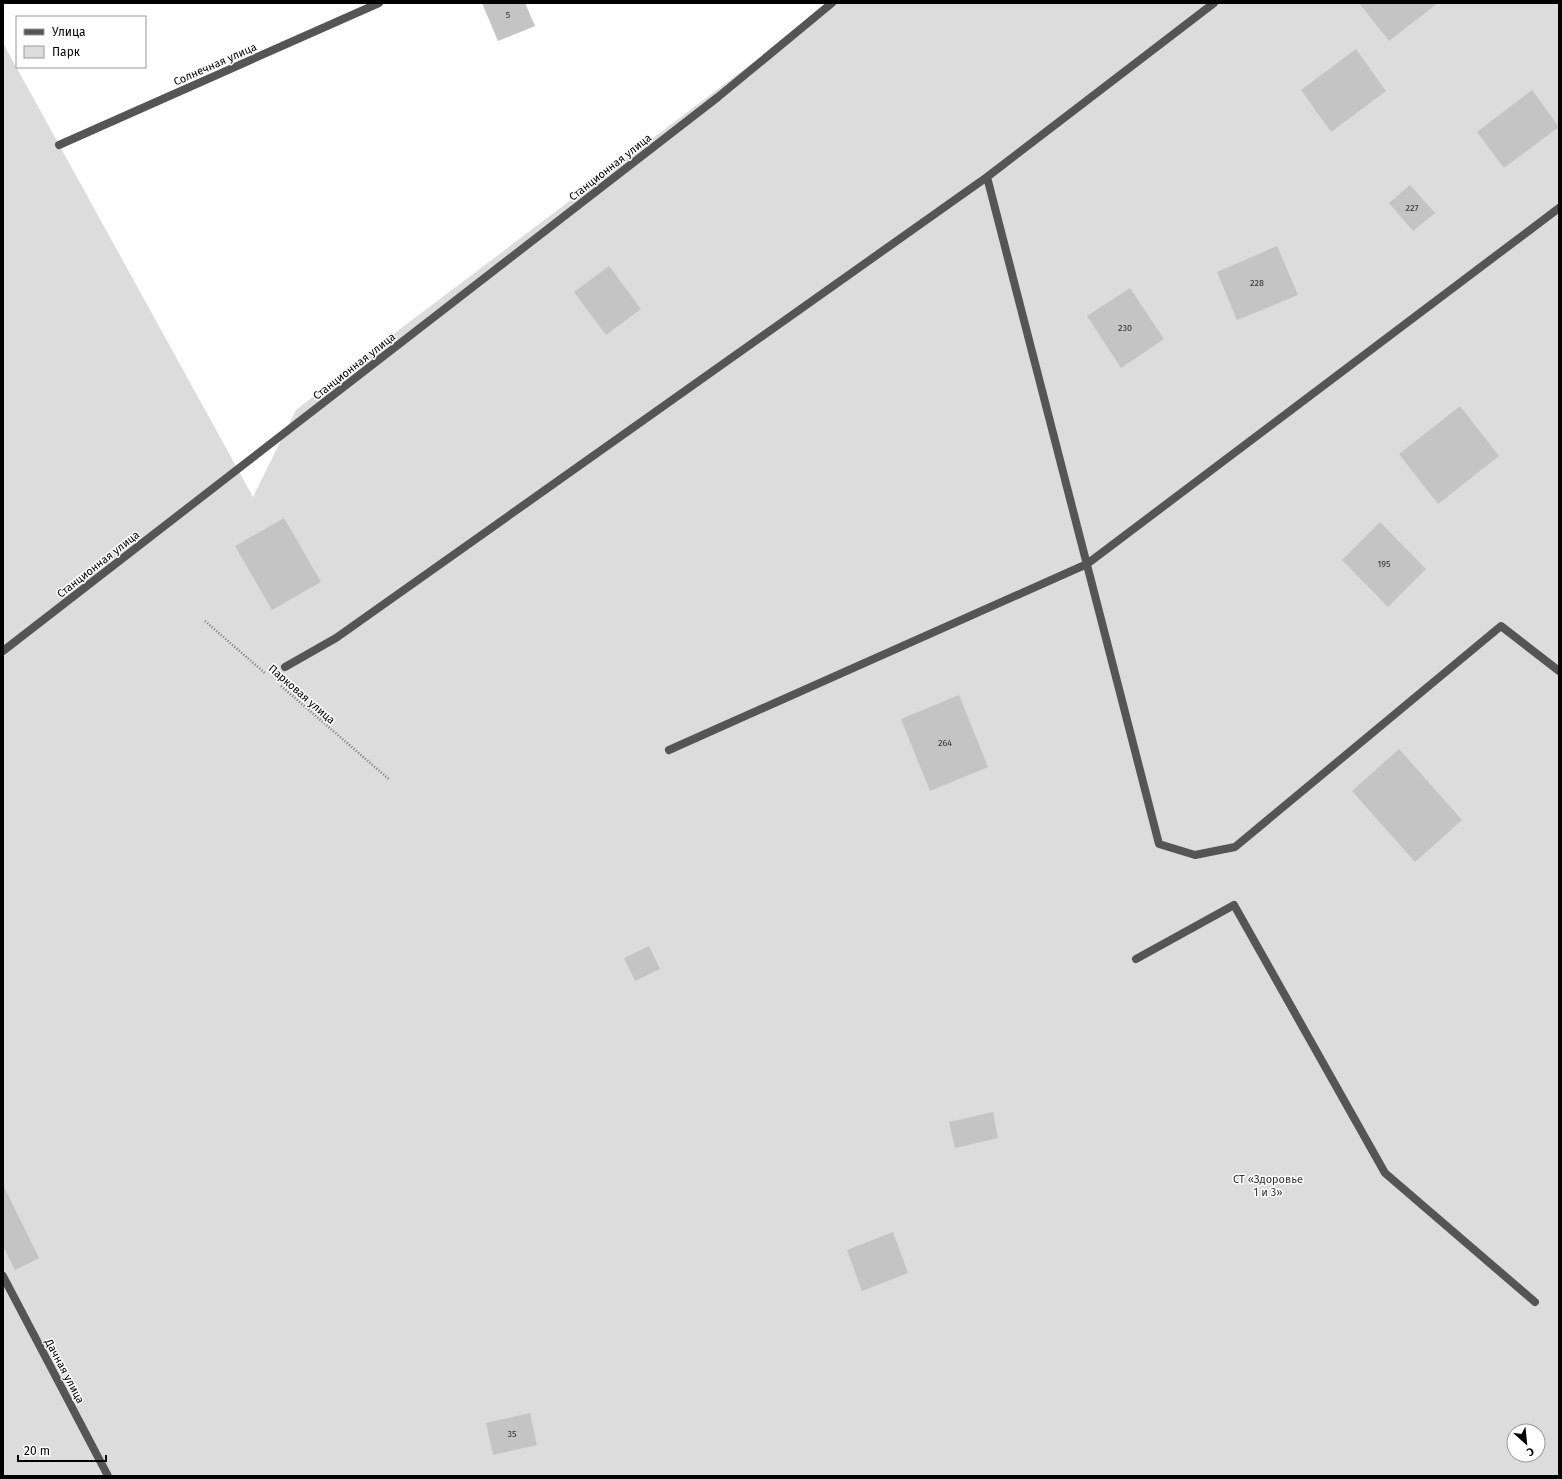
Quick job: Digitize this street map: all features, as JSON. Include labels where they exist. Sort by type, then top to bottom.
[{"type":"street","name":"Солнечная улица","points":[[59,144],[379,3]]},
{"type":"street","name":"Станционная улица","points":[[3,651],[718,97],[832,3]]},
{"type":"street","points":[[286,667],[336,638],[987,177],[1214,3]]},
{"type":"street","points":[[987,177],[1159,844],[1195,855],[1235,847],[1501,626],[1559,671]]},
{"type":"street","points":[[669,750],[1087,564],[1559,208]]},
{"type":"street","points":[[1136,959],[1234,905],[1385,1173],[1535,1302]]},
{"type":"street","name":"Дачная улица","points":[[3,1276],[108,1476]]},
{"type":"path","name":"Парковая улица","points":[[205,621],[270,677]]},
{"type":"path","name":"Парковая улица","points":[[276,683],[390,780]]},
{"type":"green space","name":"СТ «Здоровье 1 и 3»","points":[[832,3],[1559,3],[1559,1476],[3,1476],[3,43],[253,497],[296,410],[383,342]]},
{"type":"building","points":[[482,3],[525,3],[535,26],[498,41]]},
{"type":"building","points":[[1359,3],[1438,3],[1389,41]]},
{"type":"building","points":[[1356,49],[1386,91],[1331,132],[1301,90]]},
{"type":"building","points":[[1532,90],[1559,127],[1504,168],[1477,132]]},
{"type":"building","points":[[1410,185],[1435,213],[1413,231],[1389,203]]},
{"type":"building","points":[[1277,246],[1298,295],[1237,320],[1217,272]]},
{"type":"building","points":[[609,266],[641,309],[606,335],[574,292]]},
{"type":"building","points":[[1130,288],[1164,339],[1121,368],[1087,316]]},
{"type":"building","points":[[1460,406],[1499,456],[1438,504],[1399,454]]},
{"type":"building","points":[[284,518],[321,582],[272,610],[235,546]]},
{"type":"building","points":[[1380,522],[1426,569],[1388,607],[1342,560]]},
{"type":"building","points":[[959,695],[988,767],[930,791],[901,719]]},
{"type":"building","points":[[1399,749],[1462,820],[1415,862],[1352,791]]},
{"type":"building","points":[[649,946],[660,969],[635,981],[624,958]]},
{"type":"building","points":[[993,1112],[998,1138],[955,1148],[949,1122]]},
{"type":"building","points":[[3,1185],[39,1258],[15,1270],[3,1246]]},
{"type":"building","points":[[893,1232],[908,1273],[862,1291],[847,1250]]},
{"type":"building","points":[[530,1413],[537,1445],[493,1455],[486,1423]]}]
